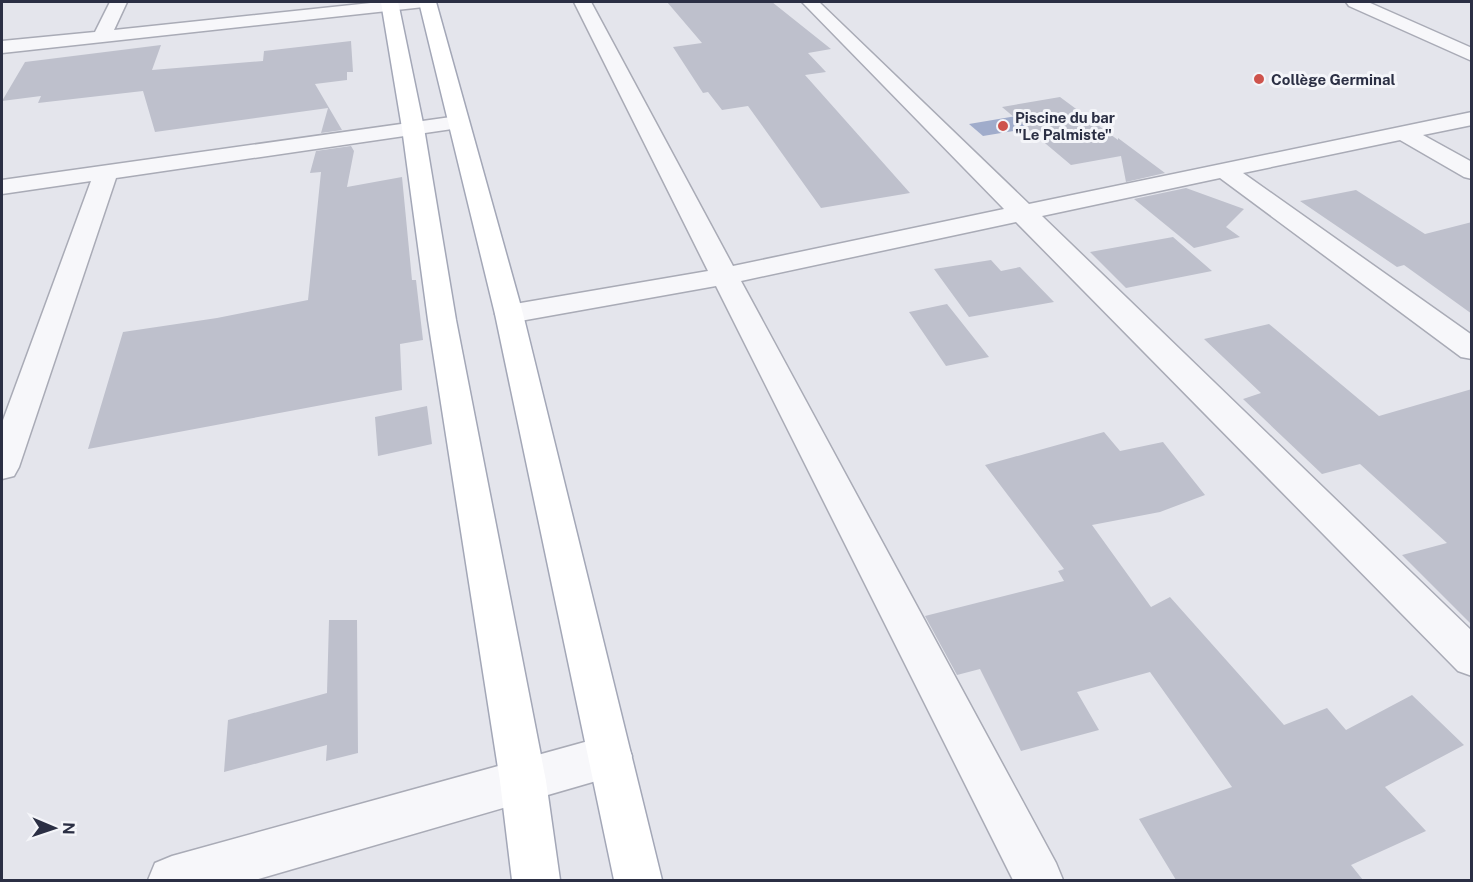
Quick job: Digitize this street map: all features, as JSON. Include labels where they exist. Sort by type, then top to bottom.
[{"type":"main road","points":[[425,2],[509,314],[638,880]]},
{"type":"main road","points":[[389,3],[413,128],[442,320],[523,781],[536,880]]},
{"type":"street","points":[[102,37],[118,2]]},
{"type":"street","points":[[2,47],[389,3],[425,2]]},
{"type":"street","points":[[582,2],[1039,880]]},
{"type":"street","points":[[810,2],[1472,658]]},
{"type":"street","points":[[1355,2],[1472,55]]},
{"type":"street","points":[[509,314],[725,276],[1472,118]]},
{"type":"street","points":[[2,187],[458,122]]},
{"type":"street","points":[[1404,133],[1472,172]]},
{"type":"street","points":[[1225,171],[1472,350]]},
{"type":"street","points":[[2,467],[106,172]]},
{"type":"street","points":[[172,880],[610,756]]},
{"type":"water","name":"Piscine du bar \"Le Palmiste\"","points":[[1023,115],[1037,127],[983,136],[969,124]]},
{"type":"building","points":[[667,2],[772,2],[831,49],[808,53],[826,72],[805,75],[910,193],[821,208],[748,106],[722,110],[708,92],[703,93],[673,47],[702,43]]},
{"type":"building","points":[[351,41],[353,72],[347,72],[347,80],[315,84],[342,130],[321,133],[328,108],[155,132],[143,91],[38,103],[41,96],[2,101],[25,62],[161,45],[152,70],[263,61],[264,51]]},
{"type":"building","points":[[1060,97],[1165,173],[1126,182],[1121,156],[1071,165],[1002,107]]},
{"type":"building","points":[[351,146],[354,151],[347,187],[402,177],[412,280],[416,280],[423,340],[400,344],[402,390],[88,449],[123,332],[217,318],[308,300],[321,172],[310,173],[316,151]]},
{"type":"building","points":[[1186,188],[1244,209],[1226,227],[1240,237],[1194,248],[1134,199]]},
{"type":"building","points":[[1356,190],[1425,234],[1472,222],[1472,314],[1404,265],[1397,267],[1300,201]]},
{"type":"building","points":[[1173,237],[1212,271],[1126,288],[1090,252]]},
{"type":"building","points":[[991,260],[1001,271],[1020,267],[1054,302],[969,317],[934,269]]},
{"type":"building","points":[[947,304],[989,357],[946,366],[909,312]]},
{"type":"building","points":[[1269,324],[1379,416],[1472,389],[1472,625],[1402,555],[1447,543],[1360,464],[1322,474],[1243,399],[1261,393],[1204,339]]},
{"type":"building","points":[[427,406],[432,444],[378,456],[375,417]]},
{"type":"building","points":[[1104,432],[1120,451],[1163,442],[1205,495],[1160,512],[1092,525],[1151,607],[1170,597],[1284,725],[1327,708],[1346,730],[1412,695],[1464,745],[1385,787],[1426,831],[1351,865],[1363,880],[1176,880],[1139,819],[1232,787],[1150,672],[1077,692],[1099,730],[1021,751],[980,669],[957,675],[925,616],[1064,581],[1058,571],[1064,569],[985,465]]},
{"type":"building","points":[[329,620],[357,620],[358,753],[326,761],[327,745],[224,772],[228,720],[327,693]]},
{"type":"place","name":"Collège Germinal","points":[[1259,79]]},
{"type":"place","name":"Piscine du bar \"Le Palmiste\"","points":[[1003,126]]}]
